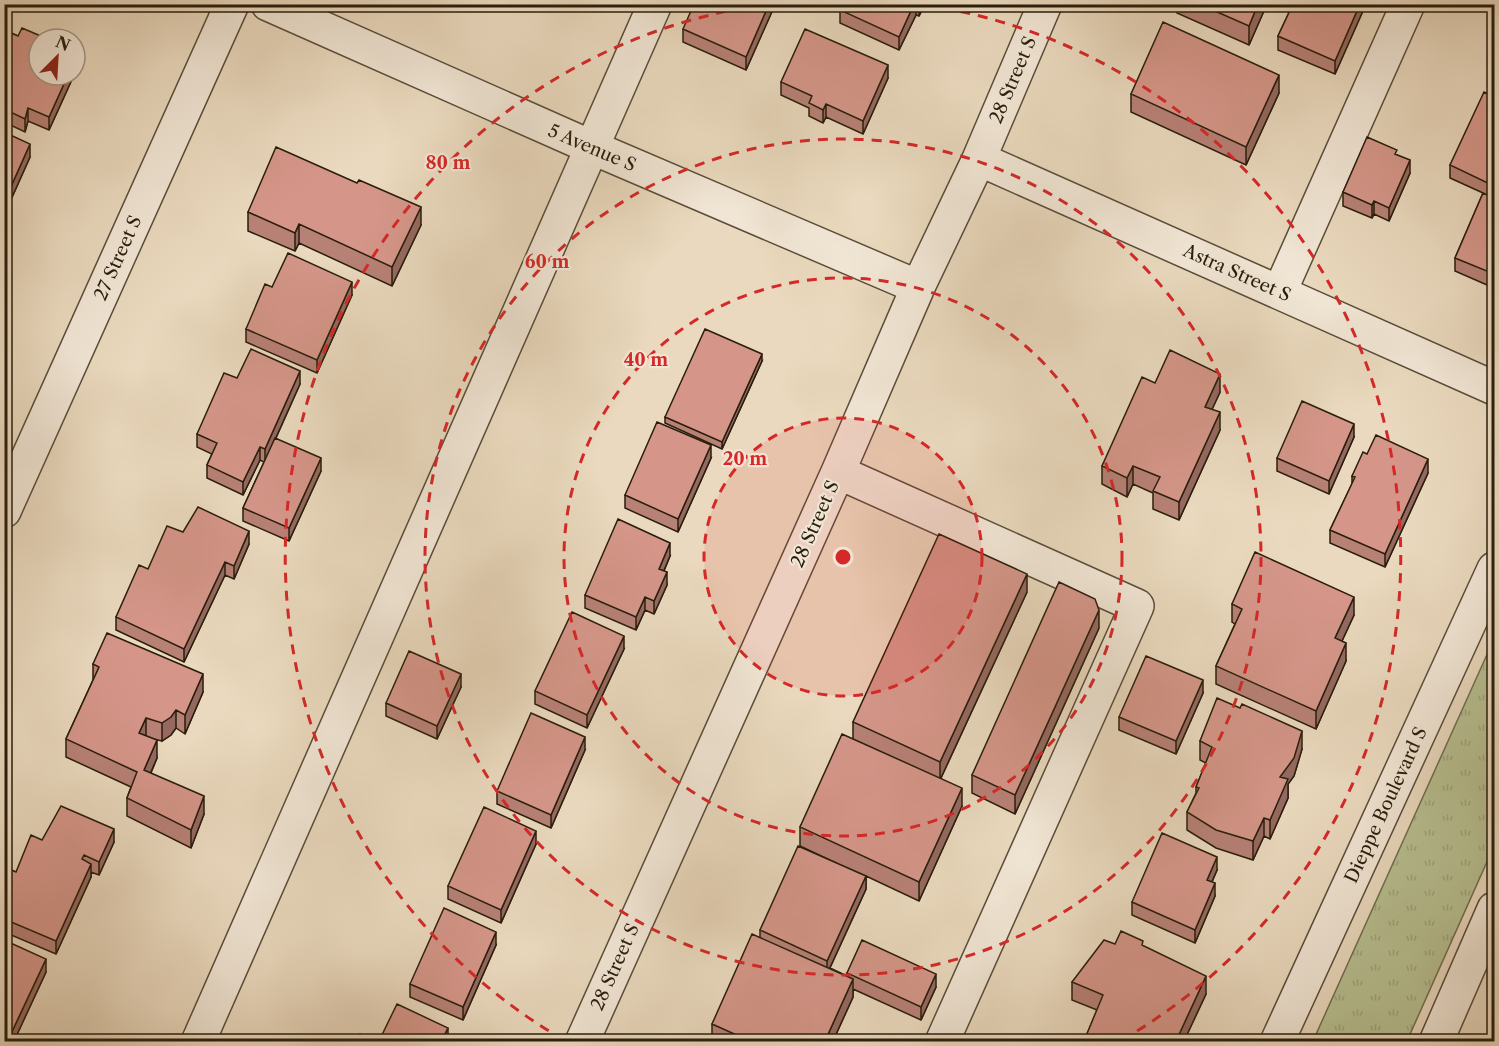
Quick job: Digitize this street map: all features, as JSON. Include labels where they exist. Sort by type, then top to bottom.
[{"type":"street","name":"27 Street S","points":[[4,511],[232,4]]},
{"type":"street","name":"5 Avenue S","points":[[268,4],[591,147],[918,286]]},
{"type":"street","points":[[198,1041],[655,4]]},
{"type":"street","name":"28 Street S","points":[[582,1041],[838,472],[918,286],[979,159],[1045,4]]},
{"type":"street","points":[[1280,291],[1408,4]]},
{"type":"street","name":"Astra Street S","points":[[979,159],[1494,388]]},
{"type":"street","points":[[838,472],[1137,606],[942,1041]]},
{"type":"street","name":"Dieppe Boulevard S","points":[[1277,1041],[1494,569]]},
{"type":"street","points":[[1436,1041],[1494,909]]},
{"type":"green space","points":[[1494,639],[1494,846],[1407,1041],[1313,1041]]},
{"type":"building","points":[[694,4],[769,4],[746,57],[683,29]]},
{"type":"building","points":[[843,4],[914,4],[899,37],[840,10]]},
{"type":"building","points":[[1199,4],[1258,4],[1249,26]]},
{"type":"building","points":[[1293,4],[1360,4],[1335,61],[1278,36]]},
{"type":"building","points":[[1163,22],[1279,75],[1246,147],[1131,94]]},
{"type":"building","points":[[22,28],[27,30],[27,87],[63,87],[49,117],[28,108],[25,119],[4,109],[4,30],[18,36]]},
{"type":"building","points":[[805,29],[888,65],[863,121],[826,104],[823,110],[809,103],[812,96],[781,82]]},
{"type":"building","points":[[1484,92],[1494,97],[1494,186],[1450,165]]},
{"type":"building","points":[[4,132],[30,144],[9,191],[4,189]]},
{"type":"building","points":[[1367,137],[1397,150],[1395,154],[1410,160],[1389,208],[1374,201],[1372,205],[1343,192]]},
{"type":"building","points":[[276,147],[357,183],[359,180],[421,207],[392,267],[299,224],[295,233],[248,212]]},
{"type":"building","points":[[1483,193],[1494,198],[1494,274],[1455,258]]},
{"type":"building","points":[[288,253],[352,282],[317,360],[246,329],[265,284],[272,287]]},
{"type":"building","points":[[705,329],[762,354],[722,442],[665,417]]},
{"type":"building","points":[[251,349],[300,371],[265,449],[260,447],[243,482],[207,465],[217,443],[197,434],[224,373],[237,378]]},
{"type":"building","points":[[1170,350],[1220,374],[1205,407],[1220,412],[1179,502],[1153,491],[1160,477],[1133,466],[1127,478],[1102,466],[1142,377],[1155,383]]},
{"type":"building","points":[[1302,401],[1354,424],[1329,481],[1277,458]]},
{"type":"building","points":[[657,422],[711,445],[678,519],[625,495]]},
{"type":"building","points":[[1376,435],[1428,459],[1385,554],[1330,530],[1355,477],[1352,476],[1363,452],[1367,454]]},
{"type":"building","points":[[275,438],[321,458],[289,528],[243,508]]},
{"type":"building","points":[[198,507],[249,531],[234,566],[225,562],[184,649],[116,617],[139,565],[148,569],[167,526],[183,532]]},
{"type":"building","points":[[618,519],[670,543],[659,569],[667,572],[654,601],[645,597],[636,617],[585,595]]},
{"type":"building","points":[[939,534],[1027,574],[940,762],[853,722]]},
{"type":"building","points":[[1255,552],[1354,597],[1335,638],[1346,643],[1316,711],[1216,666],[1242,609],[1232,604]]},
{"type":"building","points":[[1059,582],[1095,599],[1099,610],[1015,795],[972,775]]},
{"type":"building","points":[[572,612],[624,636],[587,715],[535,691]]},
{"type":"building","points":[[107,633],[203,674],[185,715],[176,710],[162,723],[146,718],[139,733],[157,740],[144,770],[204,796],[191,830],[127,798],[137,772],[66,739],[99,667],[93,664]]},
{"type":"building","points":[[409,651],[461,674],[437,726],[386,703]]},
{"type":"building","points":[[1146,656],[1203,680],[1176,741],[1119,717]]},
{"type":"building","points":[[1217,698],[1240,708],[1242,704],[1302,731],[1294,758],[1280,777],[1288,779],[1270,820],[1264,818],[1253,841],[1216,830],[1187,812],[1199,788],[1196,787],[1212,747],[1200,741]]},
{"type":"building","points":[[531,713],[585,737],[551,815],[497,791]]},
{"type":"building","points":[[842,734],[962,788],[919,882],[800,827]]},
{"type":"building","points":[[61,806],[114,829],[99,862],[84,855],[82,859],[91,864],[56,941],[4,919],[4,867],[16,872],[31,835],[42,840]]},
{"type":"building","points":[[484,807],[536,831],[501,910],[448,886]]},
{"type":"building","points":[[1162,833],[1217,857],[1207,880],[1215,883],[1195,930],[1132,902]]},
{"type":"building","points":[[798,846],[866,876],[827,961],[760,930]]},
{"type":"building","points":[[444,908],[496,932],[463,1007],[410,984]]},
{"type":"building","points":[[1121,931],[1143,941],[1142,945],[1206,976],[1176,1041],[1084,1041],[1103,995],[1072,982],[1104,940],[1115,944]]},
{"type":"building","points":[[752,934],[853,979],[825,1041],[750,1041],[712,1024]]},
{"type":"building","points":[[4,940],[46,959],[9,1038],[4,1036]]},
{"type":"building","points":[[862,940],[936,974],[921,1007],[847,973]]},
{"type":"building","points":[[397,1004],[448,1028],[441,1041],[379,1041]]},
{"type":"building","points":[[360,1034],[375,1041],[357,1041]]},
{"type":"building","points":[[710,1036],[721,1041],[708,1041]]}]
